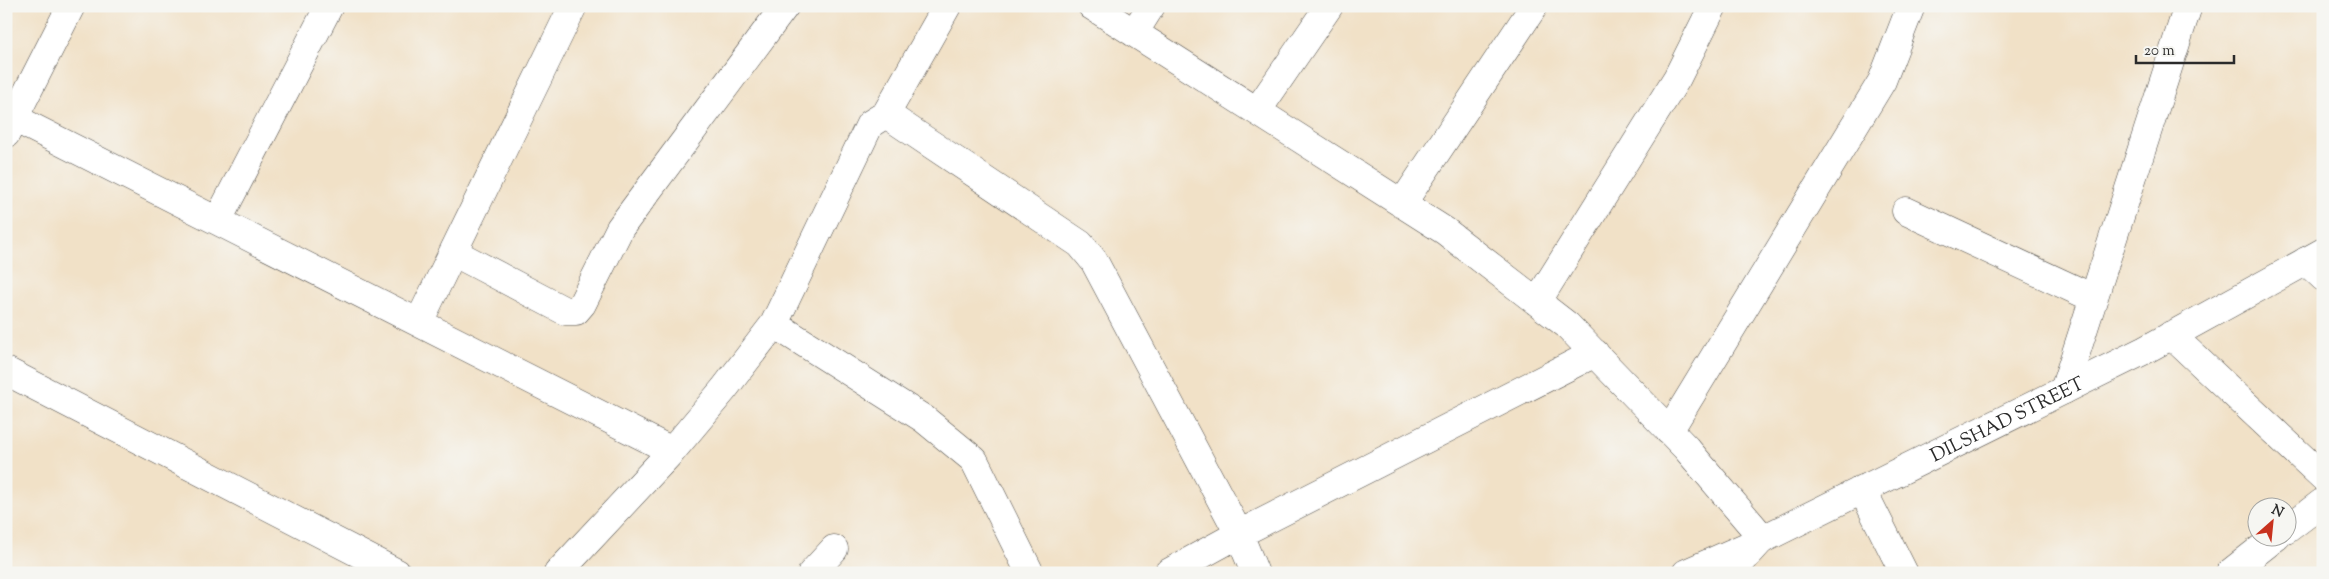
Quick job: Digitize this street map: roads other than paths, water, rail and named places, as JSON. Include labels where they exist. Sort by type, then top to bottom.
[{"type":"street","points":[[71,6],[10,126],[218,220],[672,451]]},
{"type":"street","points":[[218,220],[329,6]]},
{"type":"street","points":[[419,322],[573,6]]},
{"type":"street","points":[[453,252],[566,311],[576,311],[582,304],[620,228],[785,6]]},
{"type":"street","points":[[558,573],[672,451],[724,389],[774,324],[870,124],[886,114],[947,6]]},
{"type":"street","points":[[1092,6],[1445,231],[1567,325],[1669,431],[1755,529],[1760,540],[1731,573]]},
{"type":"street","points":[[1134,33],[1151,6]]},
{"type":"street","points":[[1257,111],[1329,6]]},
{"type":"street","points":[[1402,204],[1534,6]]},
{"type":"street","points":[[1537,302],[1677,78],[1712,6]]},
{"type":"street","points":[[1669,431],[1882,81],[1911,6]]},
{"type":"street","points":[[2064,390],[2188,6]]},
{"type":"street","points":[[886,114],[1080,244],[1094,260],[1239,534],[1254,573]]},
{"type":"street","points":[[1906,212],[2094,298]]},
{"type":"street","name":"DILSHAD STREET","points":[[1686,573],[1760,540],[1862,490],[2317,263]]},
{"type":"street","points":[[774,324],[924,419],[974,460],[1030,573]]},
{"type":"street","points":[[2171,336],[2323,477]]},
{"type":"street","points":[[1168,573],[1239,534],[1595,353]]},
{"type":"street","points":[[6,371],[397,573]]},
{"type":"street","points":[[1862,490],[1904,573]]},
{"type":"street","points":[[2296,522],[2323,502]]},
{"type":"street","points":[[2230,573],[2264,546]]},
{"type":"street","points":[[812,573],[834,549]]}]
